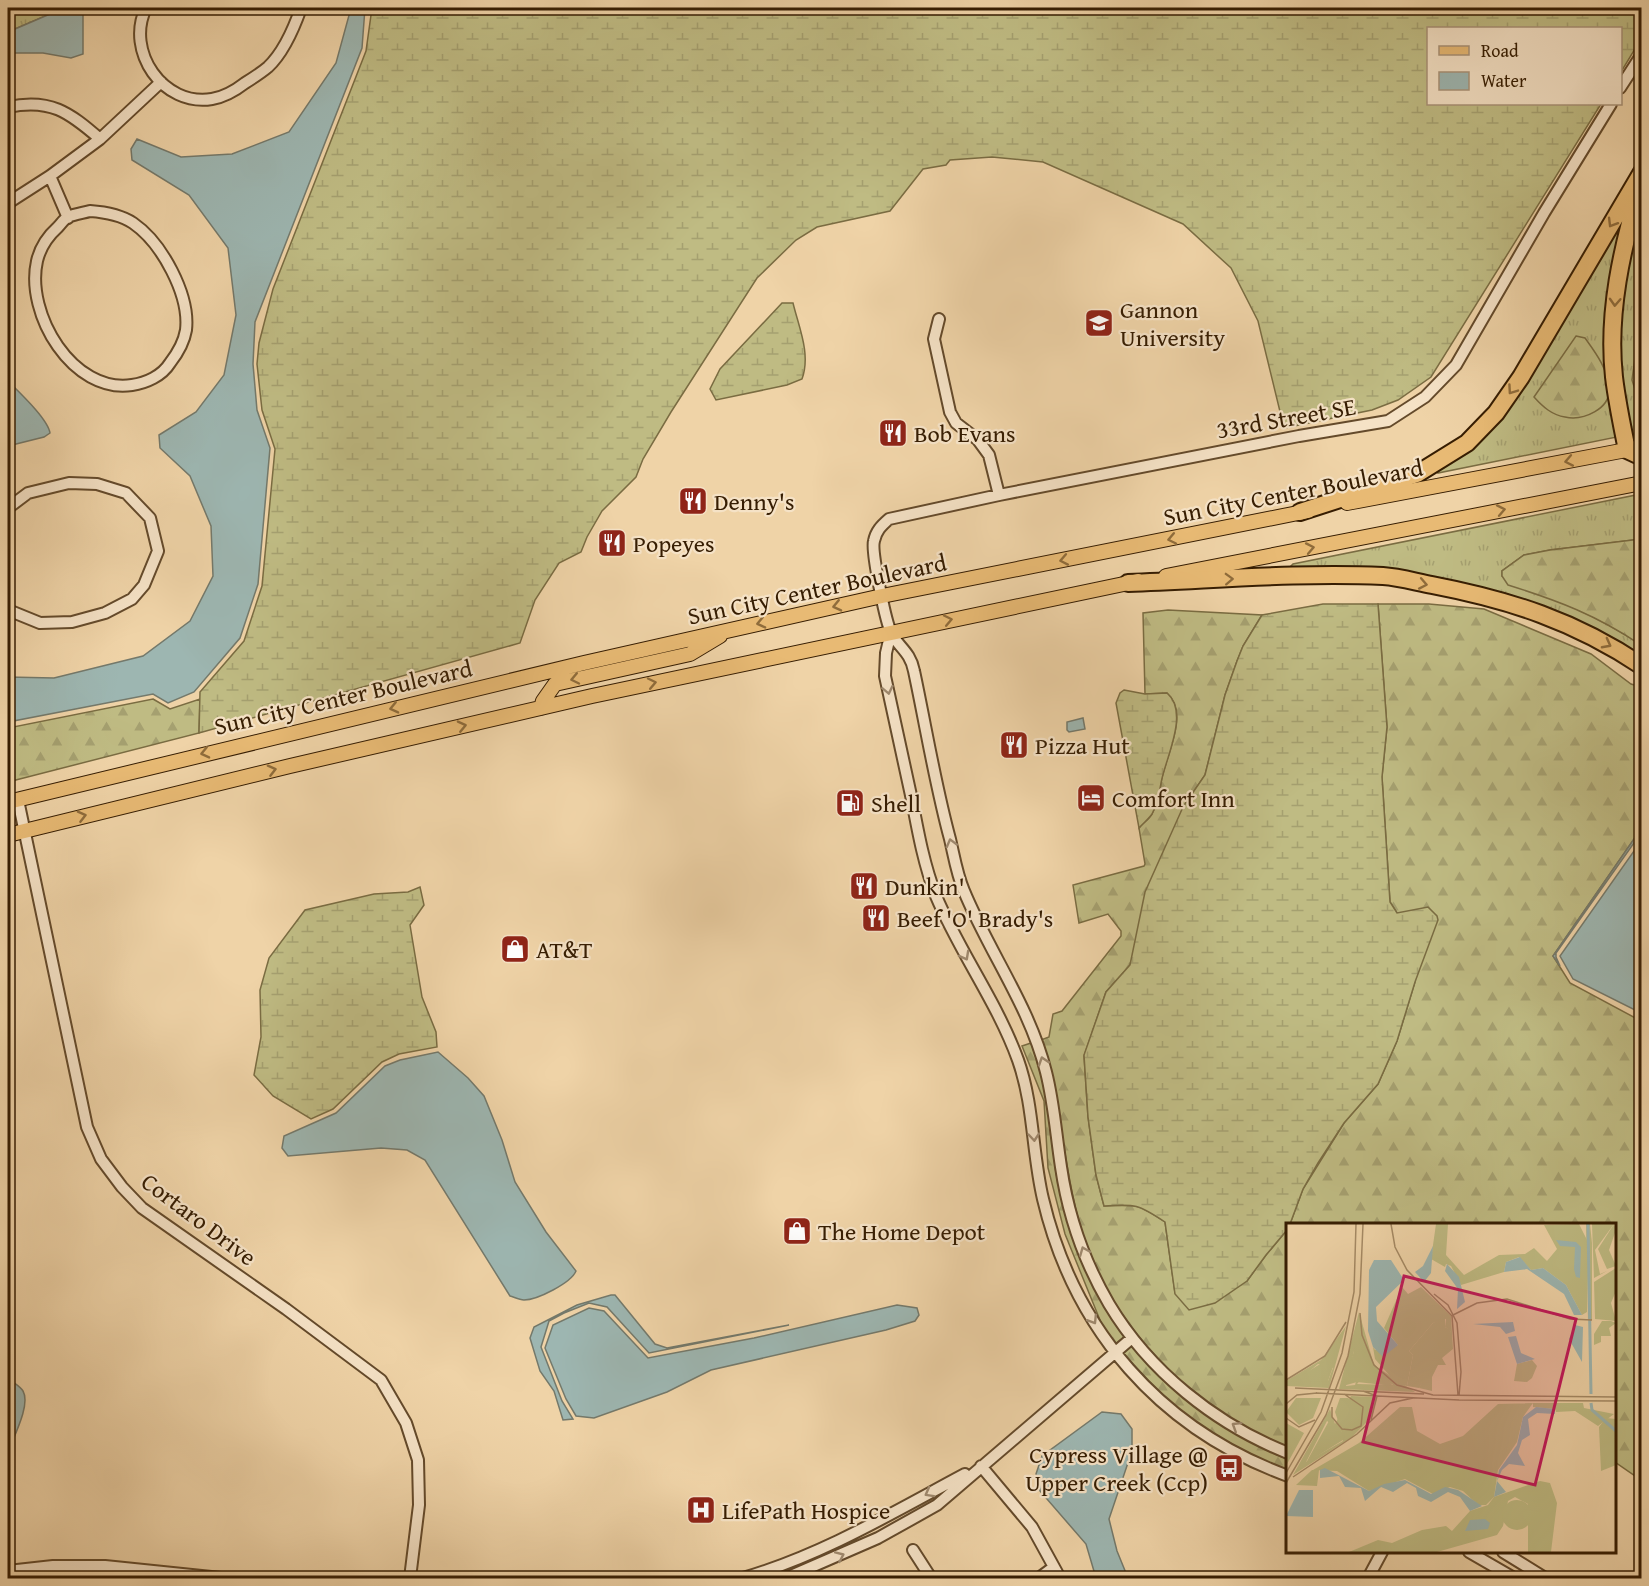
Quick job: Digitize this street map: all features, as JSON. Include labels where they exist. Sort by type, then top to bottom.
[{"type":"highway","points":[[1300,512],[1416,474],[1467,443],[1496,413],[1521,377],[1641,172]]},
{"type":"highway","points":[[1636,451],[1614,375],[1615,307],[1616,286],[1627,230],[1641,184]]},
{"type":"highway","points":[[1128,583],[1299,576],[1385,576],[1473,593],[1542,613],[1612,646],[1641,666]]},
{"type":"main road","name":"Sun City Center Boulevard","points":[[13,801],[492,684],[882,596],[1300,512],[1636,451]]},
{"type":"main road","points":[[8,835],[541,708],[891,632],[1128,583],[1641,483]]},
{"type":"main road","points":[[541,708],[555,684],[690,654],[729,630]]},
{"type":"street","points":[[146,8],[140,44],[147,63],[161,82],[177,95],[213,99],[234,91],[269,66],[285,45],[301,8]]},
{"type":"street","points":[[1622,85],[1641,54]]},
{"type":"street","points":[[8,203],[50,176],[100,139],[161,82]]},
{"type":"street","points":[[8,107],[28,103],[49,105],[80,121],[100,139]]},
{"type":"street","name":"33rd Street SE","points":[[891,632],[872,544],[878,529],[889,519],[1299,436],[1388,421],[1425,398],[1456,365],[1544,213],[1610,105]]},
{"type":"street","points":[[50,176],[68,218]]},
{"type":"street","points":[[90,211],[109,213],[132,222],[163,255],[174,275],[183,301],[186,330],[178,352],[167,368],[144,383],[119,387],[95,381],[76,368],[50,334],[41,313],[36,289],[37,261],[48,237],[68,218],[90,211]]},
{"type":"street","points":[[939,319],[934,339],[950,412],[956,423],[978,440],[989,455],[999,495]]},
{"type":"street","points":[[8,508],[28,493],[69,483],[97,484],[126,493],[150,518],[158,551],[144,585],[132,599],[105,613],[72,622],[40,623],[8,609]]},
{"type":"street","points":[[891,632],[911,658],[941,807],[963,888],[983,934],[1031,1025],[1046,1071],[1061,1170],[1071,1215],[1083,1251],[1108,1302],[1132,1338],[1164,1374],[1240,1430],[1286,1453]]},
{"type":"street","points":[[891,632],[886,653],[885,676],[926,862],[935,894],[955,937],[1000,1017],[1018,1060],[1028,1093],[1042,1197],[1058,1250],[1072,1284],[1114,1353],[1157,1398],[1188,1423],[1230,1450],[1286,1476]]},
{"type":"street","name":"Cortaro Drive","points":[[13,801],[26,830],[87,1127],[101,1159],[122,1187],[142,1208],[286,1309],[381,1380],[406,1423],[418,1460],[419,1504],[410,1578]]},
{"type":"street","points":[[786,1578],[878,1538],[937,1504],[1132,1338]]},
{"type":"street","points":[[981,1466],[1032,1527],[1060,1578]]},
{"type":"street","points":[[743,1578],[786,1564],[870,1527],[981,1466]]},
{"type":"street","points":[[913,1550],[931,1578]]},
{"type":"street","points":[[1368,1578],[1381,1553]]},
{"type":"street","points":[[1472,1553],[1514,1578]]},
{"type":"street","points":[[1506,1553],[1545,1578]]},
{"type":"street","points":[[8,1571],[53,1566],[105,1566],[221,1578]]},
{"type":"street","points":[[1038,1578],[1054,1567]]},
{"type":"green space","points":[[8,8],[64,8],[8,32]]},
{"type":"green space","points":[[372,8],[1641,8],[1641,39],[1622,70],[1622,27],[1427,27],[1427,105],[1600,105],[1431,377],[1398,400],[1372,410],[1284,428],[1258,321],[1231,268],[1183,224],[1043,162],[992,157],[950,160],[946,165],[923,169],[890,211],[817,227],[796,240],[757,278],[671,412],[643,459],[636,477],[602,511],[581,552],[559,563],[535,600],[520,643],[199,733],[200,692],[244,641],[262,586],[275,449],[262,410],[257,364],[259,343],[273,289],[366,51]]},
{"type":"green space","points":[[1641,202],[1642,315],[1639,333],[1638,399],[1641,400],[1641,432],[1627,435],[1620,390],[1618,314]]},
{"type":"green space","points":[[1624,211],[1618,248],[1617,437],[1438,473],[1438,469],[1469,448]]},
{"type":"green space","points":[[782,303],[793,303],[801,331],[805,351],[802,379],[787,385],[716,400],[710,389],[720,369]]},
{"type":"green space","points":[[1641,315],[1642,400],[1638,399],[1632,380]]},
{"type":"green space","points":[[1576,336],[1585,338],[1597,355],[1604,368],[1609,388],[1606,402],[1601,407],[1587,415],[1572,418],[1552,412],[1534,397]]},
{"type":"green space","points":[[1641,494],[1641,539],[1524,555],[1502,571],[1502,576],[1624,634],[1641,645],[1641,658],[1517,600],[1288,569],[1293,564]]},
{"type":"green space","points":[[1641,539],[1641,645],[1577,610],[1508,585],[1502,576],[1502,571],[1524,555]]},
{"type":"green space","points":[[1323,604],[1378,604],[1387,727],[1382,777],[1390,902],[1397,913],[1428,907],[1438,920],[1415,982],[1397,1041],[1378,1084],[1344,1123],[1318,1163],[1303,1189],[1290,1223],[1286,1223],[1286,1231],[1247,1281],[1215,1303],[1189,1310],[1175,1294],[1165,1222],[1136,1206],[1104,1206],[1096,1175],[1088,1117],[1084,1055],[1106,992],[1130,965],[1145,892],[1183,807],[1205,775],[1225,695],[1237,661],[1243,646],[1262,615]]},
{"type":"green space","points":[[1378,604],[1429,604],[1484,609],[1591,654],[1631,684],[1641,687],[1641,829],[1553,956],[1570,983],[1641,1021],[1641,1480],[1616,1463],[1616,1223],[1290,1223],[1303,1189],[1344,1123],[1378,1084],[1397,1041],[1415,982],[1401,913],[1397,913],[1390,902],[1382,777],[1387,727]]},
{"type":"green space","points":[[1168,610],[1262,615],[1243,646],[1237,661],[1225,695],[1205,775],[1183,807],[1130,965],[1106,992],[1084,1056],[1088,1117],[1096,1175],[1104,1206],[1136,1206],[1165,1222],[1175,1293],[1247,1281],[1286,1231],[1286,1447],[1250,1430],[1215,1408],[1183,1383],[1153,1354],[1127,1321],[1105,1287],[1088,1249],[1076,1210],[1053,1082],[1041,1040],[1049,1037],[1053,1014],[1062,1011],[1121,936],[1121,931],[1108,914],[1079,923],[1073,885],[1145,864],[1139,828],[1151,816],[1157,802],[1174,736],[1177,712],[1174,702],[1167,693],[1145,694],[1143,613]]},
{"type":"green space","points":[[1124,690],[1145,694],[1167,693],[1174,702],[1176,712],[1174,736],[1157,802],[1151,816],[1139,828],[1116,703],[1120,693]]},
{"type":"green space","points":[[153,699],[170,709],[200,699],[199,733],[8,782],[8,728]]},
{"type":"green space","points":[[420,887],[424,905],[410,925],[422,997],[436,1032],[437,1047],[399,1054],[382,1062],[333,1109],[311,1119],[273,1096],[254,1075],[261,1037],[260,990],[269,958],[305,910],[374,894],[408,892]]},
{"type":"green space","points":[[1031,1043],[1046,1096],[1056,1173],[1067,1217],[1091,1279],[1124,1337],[1115,1344],[1102,1325],[1065,1234],[1048,1168],[1044,1101],[1022,1046]]},
{"type":"green space","points":[[1131,1346],[1159,1376],[1206,1414],[1237,1435],[1286,1459],[1286,1470],[1224,1440],[1180,1410],[1156,1389],[1123,1353]]},
{"type":"water","points":[[64,8],[78,8],[83,13],[83,54],[71,58],[43,53],[8,53],[8,32]]},
{"type":"water","points":[[351,8],[365,8],[362,48],[255,322],[253,364],[257,410],[270,448],[258,584],[240,638],[194,692],[168,703],[153,694],[8,722],[8,677],[54,678],[143,656],[190,621],[213,576],[211,526],[190,476],[160,448],[159,435],[196,412],[224,375],[236,315],[228,248],[189,195],[132,160],[131,149],[137,139],[181,157],[232,154],[289,132],[336,63]]},
{"type":"water","points":[[8,381],[39,413],[50,433],[44,437],[8,446]]},
{"type":"water","points":[[1083,718],[1085,729],[1069,732],[1067,730],[1067,722]]},
{"type":"water","points":[[1641,829],[1641,833],[1556,953],[1560,966],[1553,956]]},
{"type":"water","points":[[1641,841],[1642,1013],[1573,979],[1560,956]]},
{"type":"water","points":[[438,1052],[468,1078],[484,1096],[502,1140],[515,1182],[546,1232],[576,1271],[568,1281],[545,1294],[524,1300],[510,1296],[425,1160],[407,1150],[381,1148],[288,1156],[282,1148],[284,1136],[336,1113],[385,1066],[400,1060]]},
{"type":"water","points":[[615,1295],[655,1344],[667,1348],[789,1325],[649,1353],[607,1307],[589,1303],[564,1313],[549,1321],[541,1347],[562,1401],[573,1419],[563,1420],[554,1391],[540,1371],[530,1338],[534,1327],[577,1305]]},
{"type":"water","points":[[897,1305],[917,1308],[919,1315],[915,1321],[886,1330],[711,1370],[667,1392],[594,1418],[576,1416],[566,1399],[545,1348],[553,1325],[589,1308],[604,1311],[648,1358],[754,1338]]},
{"type":"water","points":[[8,1378],[22,1389],[25,1404],[8,1452]]},
{"type":"water","points":[[1102,1412],[1121,1414],[1132,1429],[1132,1451],[1109,1519],[1117,1551],[1128,1578],[1096,1578],[1086,1544],[1040,1491],[1036,1474],[1042,1456]]},
{"type":"place","name":"Gannon University","points":[[1099,323]]},
{"type":"place","name":"Bob Evans","points":[[893,433]]},
{"type":"place","name":"Denny's","points":[[693,501]]},
{"type":"place","name":"Popeyes","points":[[612,543]]},
{"type":"place","name":"Pizza Hut","points":[[1014,745]]},
{"type":"place","name":"Comfort Inn","points":[[1091,798]]},
{"type":"place","name":"Shell","points":[[850,803]]},
{"type":"place","name":"Dunkin'","points":[[864,886]]},
{"type":"place","name":"Beef 'O' Brady's","points":[[876,918]]},
{"type":"place","name":"AT&T","points":[[515,949]]},
{"type":"place","name":"The Home Depot","points":[[797,1231]]},
{"type":"place","name":"Cypress Village @ Upper Creek (Ccp)","points":[[1229,1468]]},
{"type":"place","name":"LifePath Hospice","points":[[701,1510]]}]
